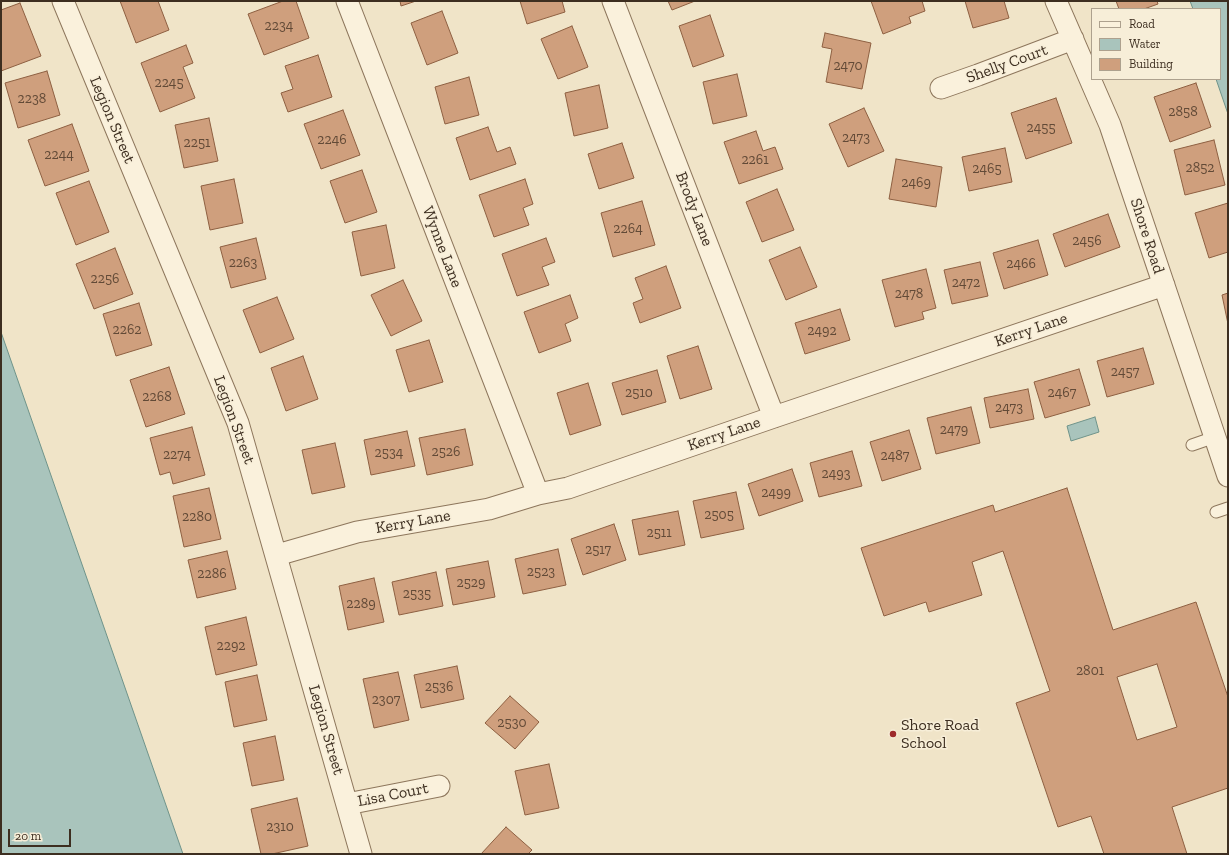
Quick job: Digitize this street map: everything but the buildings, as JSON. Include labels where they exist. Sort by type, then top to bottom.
[{"type":"street","name":"Legion Street","points":[[63,1],[238,423],[277,555],[361,854]]},
{"type":"street","name":"Wynne Lane","points":[[346,1],[538,494]]},
{"type":"street","name":"Brody Lane","points":[[613,1],[774,417]]},
{"type":"street","name":"Shore Road","points":[[1056,1],[1110,125],[1228,476]]},
{"type":"street","name":"Shelly Court","points":[[940,88],[1073,39]]},
{"type":"street","name":"Kerry Lane","points":[[277,555],[357,532],[489,509],[538,494],[568,488],[1164,285]]},
{"type":"street","name":"Lisa Court","points":[[347,804],[440,786]]},
{"type":"lane","points":[[1192,445],[1215,437]]},
{"type":"lane","points":[[1216,512],[1228,508]]},
{"type":"water","points":[[1190,1],[1228,1],[1228,114],[1216,80],[1221,80],[1221,8],[1193,8]]},
{"type":"water","points":[[1,332],[183,854],[1,854]]},
{"type":"water","points":[[1095,417],[1099,432],[1071,441],[1067,426]]},
{"type":"place","name":"Shore Road School","points":[[893,734]]}]
